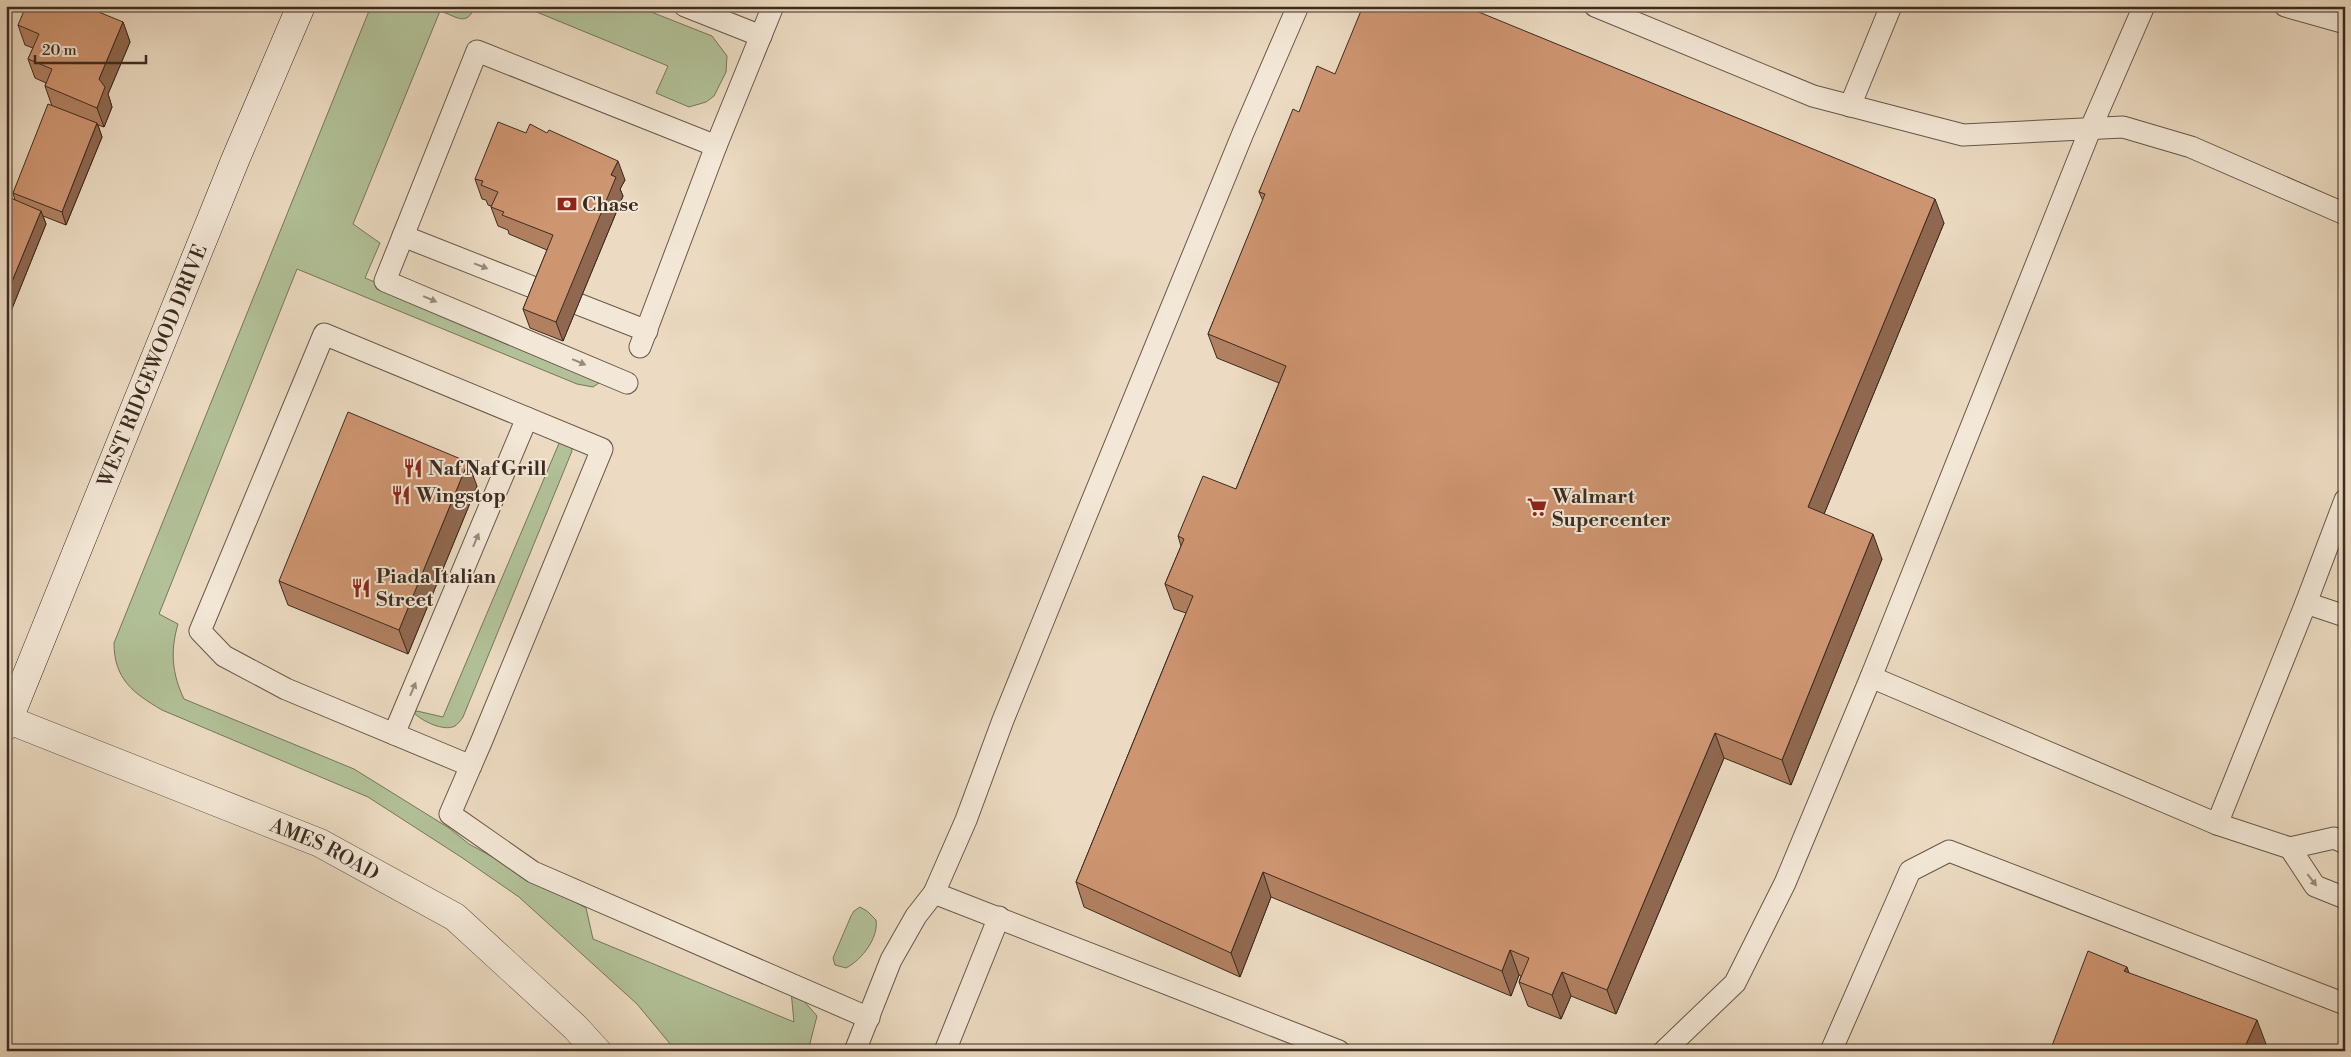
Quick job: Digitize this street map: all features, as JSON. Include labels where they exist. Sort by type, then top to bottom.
[{"type":"main road","name":"WEST RIDGEWOOD DRIVE","points":[[8,723],[233,168],[301,6]]},
{"type":"main road","name":"AMES ROAD","points":[[8,723],[320,843],[455,917],[575,1027],[597,1051]]},
{"type":"lane","points":[[685,6],[760,36]]},
{"type":"lane","points":[[578,304],[644,339],[716,146],[773,6]]},
{"type":"lane","points":[[855,1051],[891,960],[916,916],[934,893],[966,820],[1003,720],[1210,214],[1298,6]]},
{"type":"lane","points":[[1595,6],[1813,96],[1963,135],[2123,127],[2191,147],[2345,214]]},
{"type":"lane","points":[[1850,106],[1891,6]]},
{"type":"lane","points":[[1664,1051],[1735,983],[1785,883],[1871,677],[2090,130],[2144,6]]},
{"type":"lane","points":[[2286,6],[2345,23]]},
{"type":"lane","points":[[627,383],[385,281],[477,51],[716,146]]},
{"type":"lane","points":[[403,236],[545,292]]},
{"type":"lane","points":[[471,766],[286,689],[224,656],[200,631],[324,334],[602,449],[471,766],[450,814],[533,872],[869,1018]]},
{"type":"lane","points":[[394,734],[527,418]]},
{"type":"lane","points":[[2217,824],[2306,603],[2345,500]]},
{"type":"lane","points":[[2306,603],[2345,616]]},
{"type":"lane","points":[[1871,677],[2217,824],[2290,848],[2334,838],[2345,843]]},
{"type":"lane","points":[[2290,848],[2315,886],[2345,898]]},
{"type":"lane","points":[[1831,1051],[1910,871],[1950,852],[2345,1004]]},
{"type":"lane","points":[[934,893],[1340,1051]]},
{"type":"lane","points":[[945,1051],[999,917]]},
{"type":"green space","points":[[371,6],[475,6],[472,13],[465,19],[440,11],[353,224],[380,243],[365,278],[588,370],[595,375],[599,383],[593,387],[577,384],[297,269],[159,614],[178,624],[175,634],[173,662],[180,690],[184,699],[354,769],[449,828],[469,844],[586,908],[593,939],[794,1022],[791,991],[796,992],[817,1016],[808,1051],[676,1051],[637,1004],[519,897],[461,857],[368,797],[162,710],[134,691],[127,684],[117,666],[114,643]]},
{"type":"green space","points":[[522,6],[636,6],[712,36],[727,56],[726,72],[714,96],[706,102],[689,107],[656,93],[668,66]]},
{"type":"green space","points":[[560,441],[571,442],[572,451],[463,717],[456,725],[445,728],[439,727],[414,713],[417,711],[443,717]]},
{"type":"green space","points":[[860,907],[876,920],[875,934],[872,941],[858,960],[846,968],[835,965],[833,958],[851,916]]},
{"type":"building","points":[[26,6],[84,6],[123,22],[99,79],[105,87],[97,108],[45,86],[52,69],[28,59],[39,34],[18,25]]},
{"type":"building","name":"Walmart Supercenter","points":[[1363,6],[1464,6],[1935,199],[1808,507],[1873,534],[1782,760],[1715,733],[1607,990],[1562,972],[1552,995],[1519,982],[1529,958],[1510,950],[1502,971],[1263,872],[1231,953],[1076,882],[1193,596],[1165,584],[1184,539],[1178,536],[1203,476],[1236,489],[1286,366],[1208,334],[1265,194],[1259,192],[1293,109],[1299,112],[1317,66],[1335,74]]},
{"type":"building","points":[[48,104],[97,123],[62,212],[13,193]]},
{"type":"building","points":[[498,122],[526,133],[530,124],[547,133],[549,130],[618,161],[611,175],[616,177],[556,322],[523,309],[553,235],[502,215],[504,212],[491,207],[498,192],[481,185],[483,181],[475,179]]},
{"type":"building","points":[[6,196],[41,211],[6,296]]},
{"type":"building","points":[[348,412],[468,462],[399,630],[279,581]]},
{"type":"building","points":[[2088,951],[2127,967],[2124,971],[2257,1020],[2243,1051],[2050,1051]]},
{"type":"place","name":"Chase","points":[[567,204]]},
{"type":"place","name":"Naf Naf Grill","points":[[413,468]]},
{"type":"place","name":"Wingstop","points":[[401,495]]},
{"type":"place","name":"Walmart Supercenter","points":[[1537,507]]},
{"type":"place","name":"Piada Italian Street","points":[[361,588]]}]
